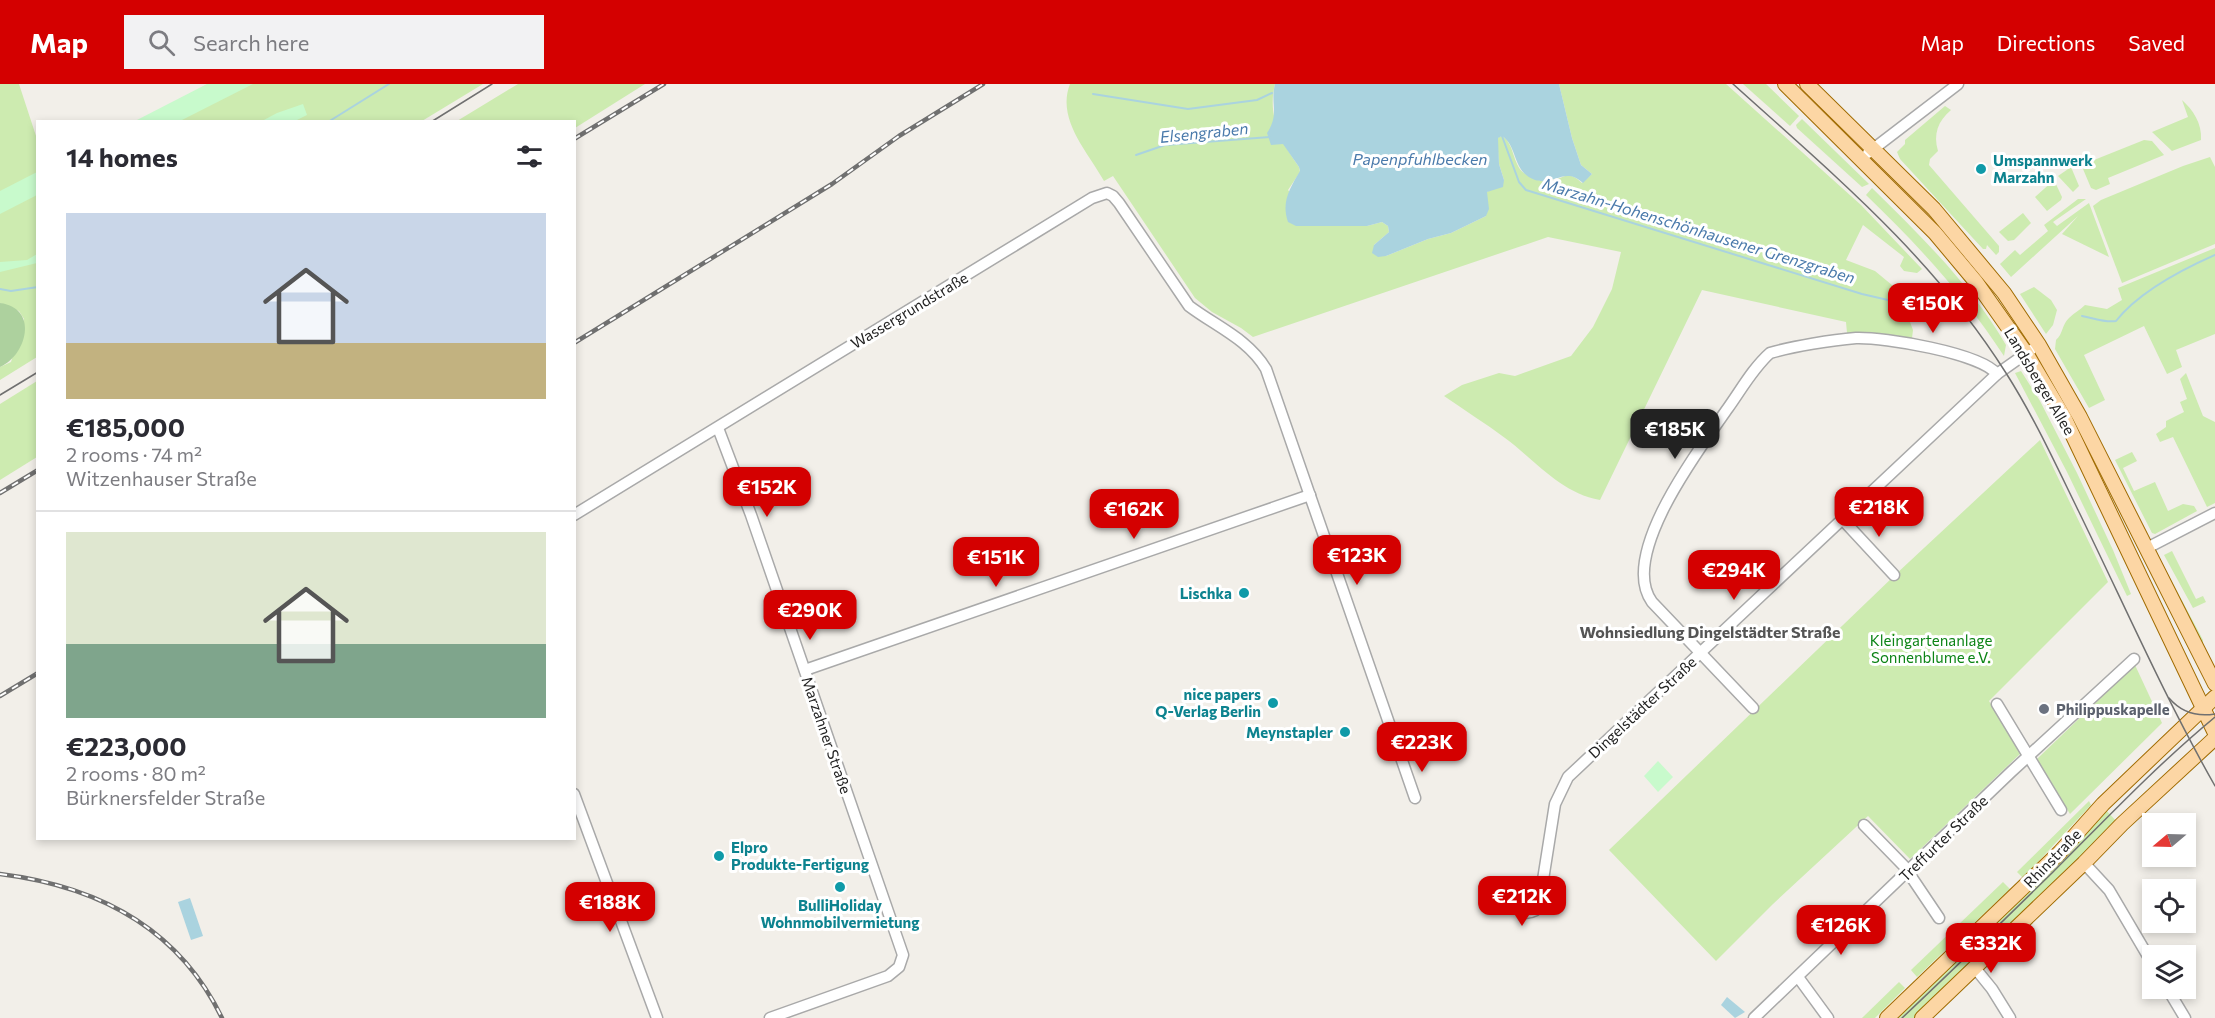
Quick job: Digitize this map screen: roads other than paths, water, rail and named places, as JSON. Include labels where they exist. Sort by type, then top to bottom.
[{"type":"main road","name":"Landsberger Allee","points":[[1785,84],[1935,233],[1976,282],[2026,353],[2064,417],[2215,733]]},
{"type":"main road","name":"Landsberger Allee","points":[[1808,84],[1934,208],[1986,269],[2039,345],[2080,417],[2215,684]]},
{"type":"main road","name":"Rhinstraße","points":[[1887,1018],[2060,852],[2103,804],[2215,697]]},
{"type":"main road","name":"Rhinstraße","points":[[1922,1018],[2122,824],[2215,738]]},
{"type":"street","points":[[1861,159],[1958,84]]},
{"type":"street","name":"Wassergrundstraße","points":[[718,428],[1100,194],[1107,193],[1113,196],[1189,306],[1240,339],[1259,357],[1266,369],[1310,495]]},
{"type":"street","points":[[1753,708],[1652,602],[1646,592],[1644,573],[1646,554],[1660,514],[1694,457],[1767,356],[1774,352],[1852,339],[1872,339],[1958,354],[1988,365],[1997,374]]},
{"type":"street","name":"Dingelstädter Straße","points":[[1542,886],[1555,804],[1563,785],[1577,768],[1997,374],[2039,345]]},
{"type":"street","points":[[576,514],[718,428]]},
{"type":"street","name":"Marzahner Straße","points":[[718,428],[751,515],[903,955],[899,967],[888,976],[770,1018]]},
{"type":"street","points":[[805,670],[1310,495],[1415,798]]},
{"type":"street","points":[[2147,548],[2215,513]]},
{"type":"street","points":[[1843,520],[1894,575]]},
{"type":"street","name":"Treffurter Straße","points":[[1755,1018],[2134,659]]},
{"type":"street","points":[[1997,704],[2061,810]]},
{"type":"street","points":[[576,799],[657,1018]]},
{"type":"street","points":[[1864,825],[1908,873],[1940,918]]},
{"type":"street","points":[[2084,863],[2109,890],[2142,946]]},
{"type":"street","points":[[1975,968],[1992,989],[2010,1018]]},
{"type":"street","points":[[1798,977],[1827,1018]]},
{"type":"street","points":[[2174,999],[2185,1018]]},
{"type":"water","name":"Papenpfuhlbecken","points":[[1275,84],[1559,84],[1581,165],[1592,174],[1583,183],[1571,176],[1548,181],[1535,180],[1522,171],[1511,146],[1502,136],[1498,138],[1503,187],[1487,192],[1489,209],[1486,216],[1451,233],[1378,257],[1372,253],[1374,245],[1389,232],[1388,226],[1382,222],[1367,226],[1296,226],[1288,222],[1286,202],[1300,171],[1283,144],[1271,145],[1267,133],[1274,114]]},
{"type":"water","points":[[190,898],[203,936],[191,940],[178,902]]},
{"type":"water","points":[[1727,997],[1745,1012],[1735,1018],[1721,1005]]},
{"type":"waterway","name":"Marzahn-Hohenschönhausener Grenzgraben","points":[[331,120],[389,84]]},
{"type":"waterway","name":"Marzahn-Hohenschönhausener Grenzgraben","points":[[1093,94],[1188,109],[1257,100],[1272,93]]},
{"type":"waterway","name":"Marzahn-Hohenschönhausener Grenzgraben","points":[[1502,136],[1519,182],[1526,190],[1862,294],[1888,300]]},
{"type":"waterway","name":"Elsengraben","points":[[1136,155],[1165,145],[1270,137]]},
{"type":"waterway","points":[[2082,316],[2103,321],[2116,321],[2125,310],[2148,291],[2215,255]]},
{"type":"waterway","name":"Marzahn-Hohenschönhausener Grenzgraben","points":[[0,289],[11,291],[36,287]]},
{"type":"tram line","points":[[434,120],[492,84]]},
{"type":"tram line","points":[[1733,84],[1845,185],[1914,254],[1977,331],[2006,373],[2035,423],[2161,683],[2215,786]]},
{"type":"tram line","points":[[0,395],[36,373]]},
{"type":"tram line","points":[[2169,698],[2179,707],[2190,712],[2202,715],[2215,714]]},
{"type":"tram line","points":[[1902,1018],[2152,773],[2215,717]]},
{"type":"railway","points":[[576,138],[664,84]]},
{"type":"railway","points":[[576,342],[832,184],[899,136],[983,84]]},
{"type":"railway","points":[[0,493],[36,471]]},
{"type":"railway","points":[[0,696],[36,674]]},
{"type":"railway","points":[[0,874],[69,889],[101,901],[130,916],[158,936],[182,959],[204,986],[222,1018]]},
{"type":"place","name":"Umspannwerk Marzahn","points":[[1981,169]]},
{"type":"place","name":"Lischka","points":[[1244,593]]},
{"type":"place","name":"nice papers Q-Verlag Berlin","points":[[1273,703]]},
{"type":"place","name":"Philippuskapelle","points":[[2044,709]]},
{"type":"place","name":"Meynstapler","points":[[1345,732]]},
{"type":"place","name":"Elpro Produkte-Fertigung","points":[[719,856]]},
{"type":"place","name":"BulliHoliday Wohnmobilvermietung","points":[[840,887]]},
{"type":"district","name":"Wohnsiedlung Dingelstädter Straße","points":[[1710,631]]},
{"type":"park label","name":"Kleingartenanlage Sonnenblume e.V.","points":[[1931,648]]}]
